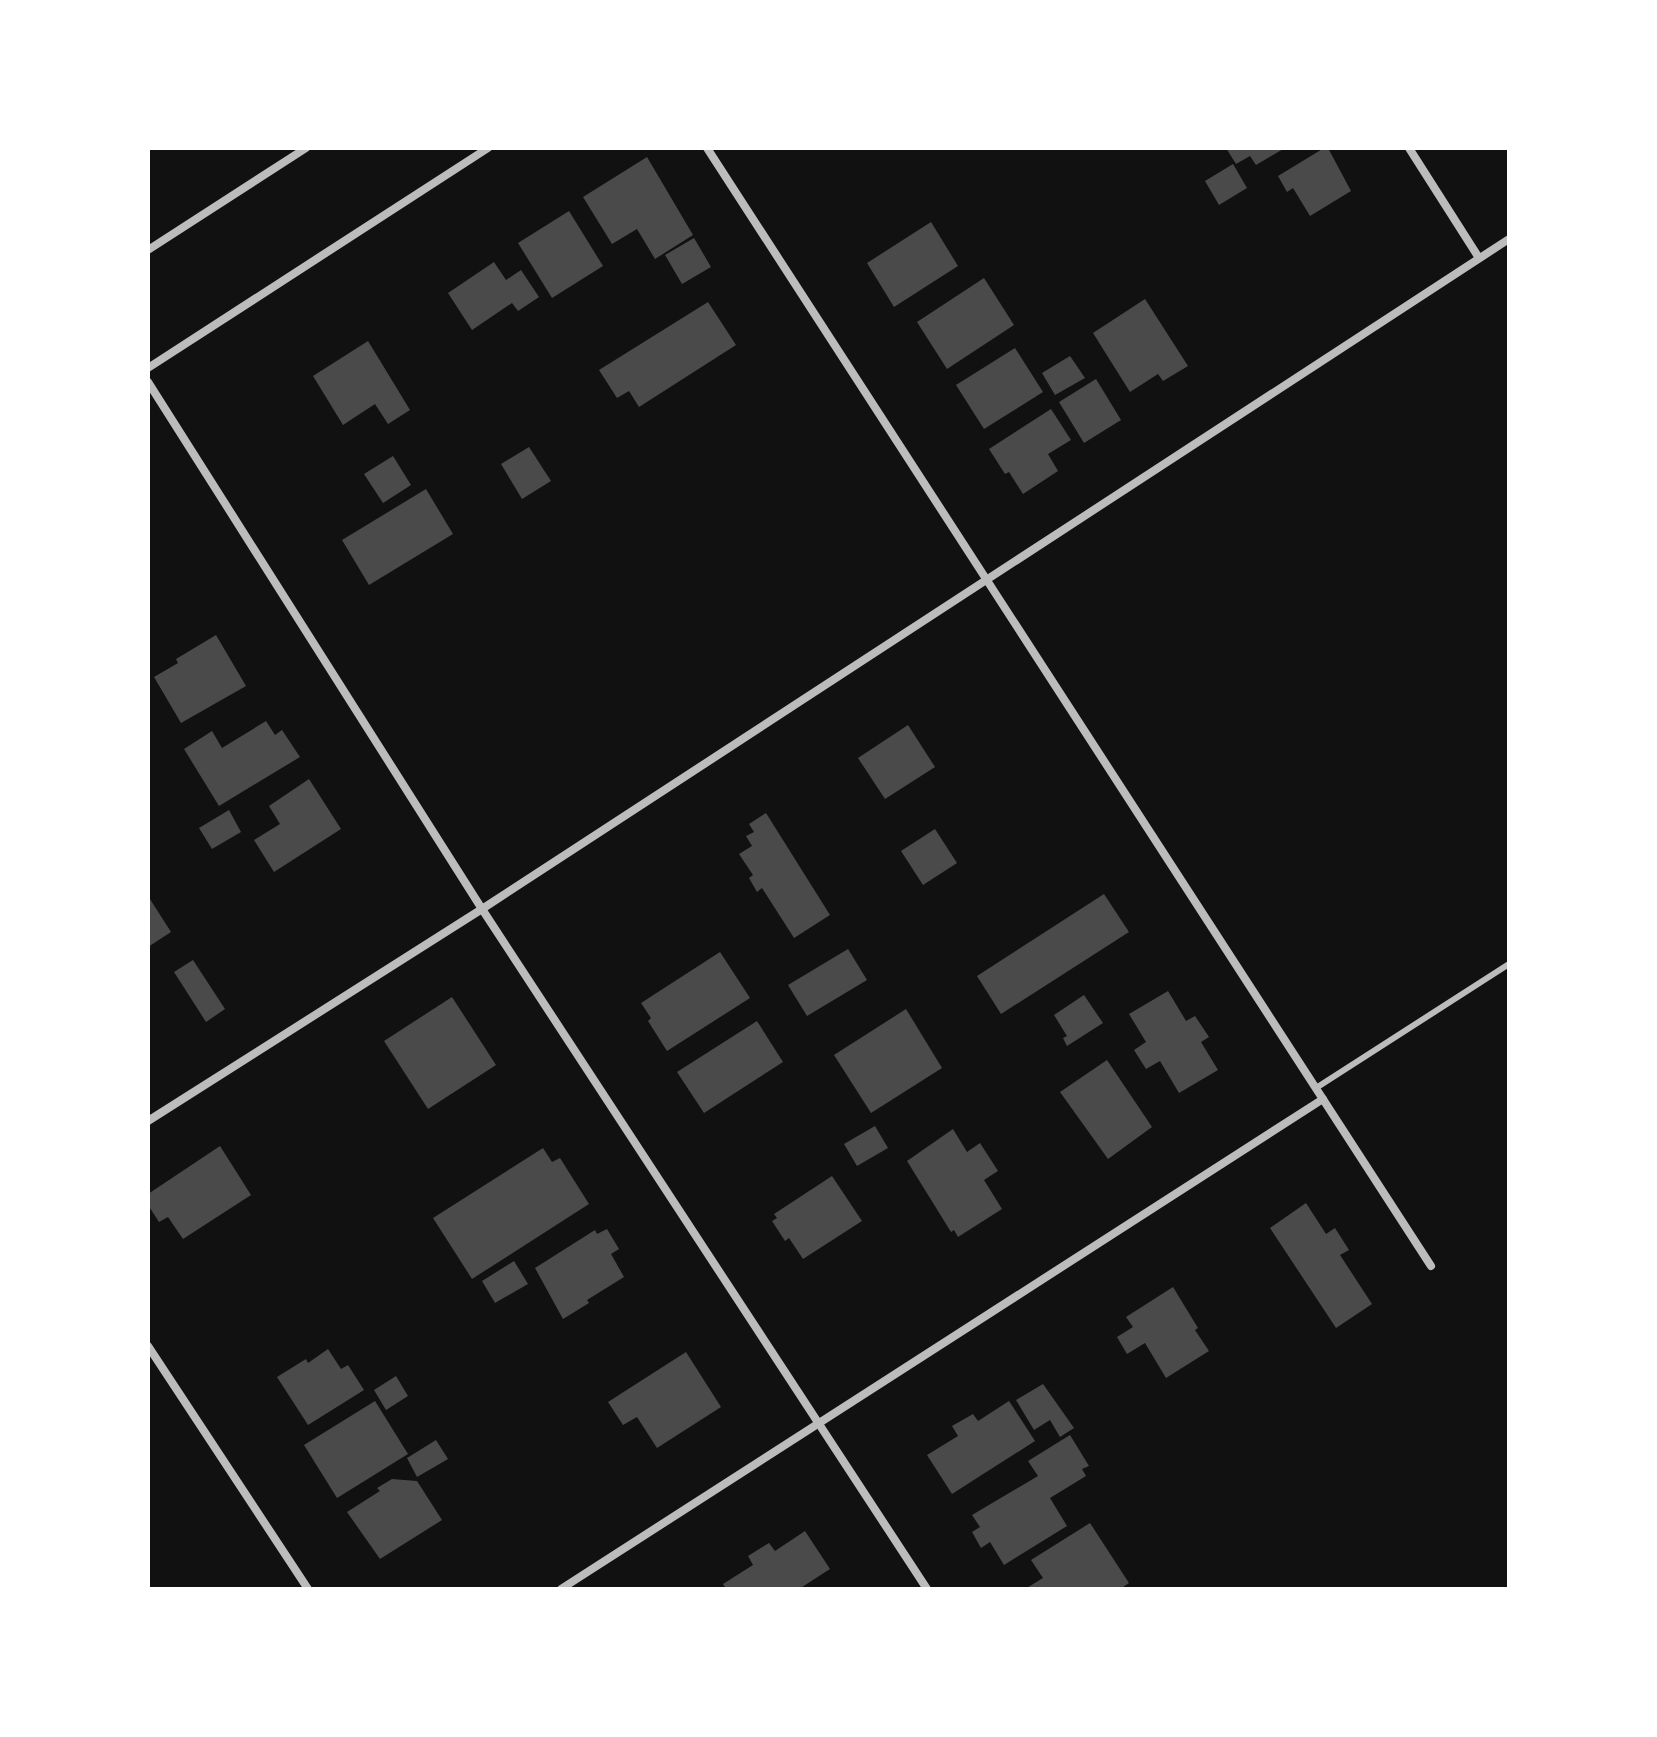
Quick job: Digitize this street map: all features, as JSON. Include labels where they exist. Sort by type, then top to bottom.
[{"type":"street","points":[[148,250],[306,148]]},
{"type":"street","points":[[148,368],[488,148]]},
{"type":"street","points":[[707,148],[1431,1266]]},
{"type":"street","points":[[1409,148],[1479,258]]},
{"type":"street","points":[[148,1121],[482,909],[1509,239]]},
{"type":"street","points":[[148,382],[482,909],[927,1589]]},
{"type":"street","points":[[561,1589],[1323,1099]]},
{"type":"street","points":[[148,1346],[308,1589]]},
{"type":"lane","points":[[1316,1088],[1509,964]]},
{"type":"building","points":[[1226,148],[1285,148],[1256,165],[1250,156],[1236,164]]},
{"type":"building","points":[[1328,148],[1351,191],[1310,216],[1293,188],[1287,192],[1278,176]]},
{"type":"building","points":[[647,157],[693,235],[655,259],[637,229],[612,244],[583,197]]},
{"type":"building","points":[[1233,164],[1247,188],[1219,205],[1205,181]]},
{"type":"building","points":[[569,211],[603,266],[552,298],[518,243]]},
{"type":"building","points":[[931,222],[958,266],[894,307],[867,263]]},
{"type":"building","points":[[694,238],[711,267],[682,284],[665,255]]},
{"type":"building","points":[[494,262],[506,280],[521,270],[539,297],[518,311],[512,303],[472,330],[448,293]]},
{"type":"building","points":[[984,278],[1014,325],[947,369],[917,322]]},
{"type":"building","points":[[1145,299],[1188,366],[1163,381],[1158,374],[1130,392],[1093,333]]},
{"type":"building","points":[[708,302],[736,345],[639,407],[629,391],[617,398],[599,370]]},
{"type":"building","points":[[368,341],[410,410],[388,424],[375,404],[343,425],[313,376]]},
{"type":"building","points":[[1015,348],[1043,392],[984,429],[956,385]]},
{"type":"building","points":[[1070,356],[1085,378],[1055,395],[1042,373]]},
{"type":"building","points":[[1096,379],[1121,420],[1084,443],[1059,402]]},
{"type":"building","points":[[1051,409],[1071,440],[1048,454],[1058,471],[1023,494],[989,449]]},
{"type":"building","points":[[529,447],[551,481],[522,499],[501,464]]},
{"type":"building","points":[[393,456],[411,485],[383,503],[364,474]]},
{"type":"building","points":[[426,489],[453,534],[369,585],[342,540]]},
{"type":"building","points":[[216,635],[246,686],[181,723],[154,677],[178,663],[176,659]]},
{"type":"building","points":[[266,721],[275,735],[282,730],[300,757],[219,806],[184,749],[212,731],[222,748]]},
{"type":"building","points":[[908,725],[935,767],[885,799],[858,758]]},
{"type":"building","points":[[309,779],[341,829],[274,872],[254,840],[280,824],[269,806]]},
{"type":"building","points":[[229,810],[241,832],[212,849],[199,828]]},
{"type":"building","points":[[766,813],[830,915],[794,938],[762,888],[757,892],[749,878],[753,875],[739,854],[752,846],[746,836],[754,832],[749,824]]},
{"type":"building","points":[[935,829],[957,863],[923,885],[901,851]]},
{"type":"building","points":[[1104,894],[1129,932],[1001,1014],[977,976]]},
{"type":"building","points":[[148,896],[171,932],[148,947]]},
{"type":"building","points":[[848,949],[867,980],[807,1016],[788,985]]},
{"type":"building","points":[[720,952],[750,998],[667,1051],[648,1021],[651,1018],[641,1003]]},
{"type":"building","points":[[193,960],[225,1009],[206,1022],[174,972]]},
{"type":"building","points":[[1168,991],[1186,1021],[1195,1016],[1209,1037],[1201,1042],[1218,1070],[1179,1093],[1160,1061],[1146,1069],[1134,1050],[1146,1042],[1129,1014]]},
{"type":"building","points":[[1084,995],[1103,1023],[1067,1046],[1063,1038],[1067,1036],[1054,1015]]},
{"type":"building","points":[[452,997],[496,1065],[428,1109],[384,1041]]},
{"type":"building","points":[[906,1009],[942,1068],[871,1113],[834,1055]]},
{"type":"building","points":[[757,1021],[783,1062],[704,1113],[677,1072]]},
{"type":"building","points":[[1107,1060],[1152,1127],[1108,1159],[1060,1092]]},
{"type":"building","points":[[875,1126],[888,1148],[857,1166],[844,1144]]},
{"type":"building","points":[[953,1129],[967,1152],[980,1143],[998,1171],[984,1180],[1002,1209],[958,1237],[954,1230],[951,1232],[907,1161]]},
{"type":"building","points":[[220,1146],[251,1195],[183,1239],[168,1217],[159,1222],[148,1205],[148,1194]]},
{"type":"building","points":[[543,1148],[552,1162],[560,1158],[589,1204],[472,1279],[433,1218]]},
{"type":"building","points":[[832,1176],[862,1221],[803,1259],[789,1238],[785,1241],[772,1221],[777,1218],[774,1214]]},
{"type":"building","points":[[1306,1203],[1326,1234],[1335,1228],[1349,1250],[1340,1255],[1372,1304],[1336,1328],[1270,1228]]},
{"type":"building","points":[[607,1229],[619,1249],[611,1254],[624,1277],[563,1319],[535,1268],[595,1230],[597,1234]]},
{"type":"building","points":[[514,1261],[528,1284],[495,1303],[482,1281]]},
{"type":"building","points":[[1173,1287],[1209,1351],[1166,1378],[1145,1343],[1127,1354],[1117,1337],[1133,1327],[1126,1317]]},
{"type":"building","points":[[328,1349],[341,1369],[348,1365],[364,1390],[308,1425],[277,1377],[306,1359],[308,1363]]},
{"type":"building","points":[[686,1352],[721,1407],[657,1448],[637,1417],[623,1425],[608,1402]]},
{"type":"building","points":[[396,1376],[408,1396],[386,1410],[374,1390]]},
{"type":"building","points":[[1043,1384],[1074,1428],[1060,1437],[1050,1420],[1034,1430],[1016,1400]]},
{"type":"building","points":[[375,1401],[408,1454],[337,1498],[304,1445]]},
{"type":"building","points":[[1009,1401],[1035,1441],[952,1494],[927,1455],[958,1436],[952,1426],[973,1414],[978,1421]]},
{"type":"building","points":[[1070,1435],[1089,1466],[1082,1469],[1086,1476],[1050,1498],[1067,1526],[1004,1565],[990,1542],[981,1548],[972,1532],[980,1527],[972,1515],[1038,1476],[1028,1461]]},
{"type":"building","points":[[436,1440],[448,1459],[417,1477],[407,1458]]},
{"type":"building","points":[[392,1479],[417,1481],[442,1520],[380,1559],[347,1512],[380,1491],[377,1488]]},
{"type":"building","points":[[1090,1523],[1129,1583],[1120,1589],[1025,1589],[1043,1578],[1031,1560]]},
{"type":"building","points":[[805,1531],[830,1569],[799,1589],[726,1589],[723,1584],[753,1565],[748,1556],[769,1543],[775,1551]]}]
